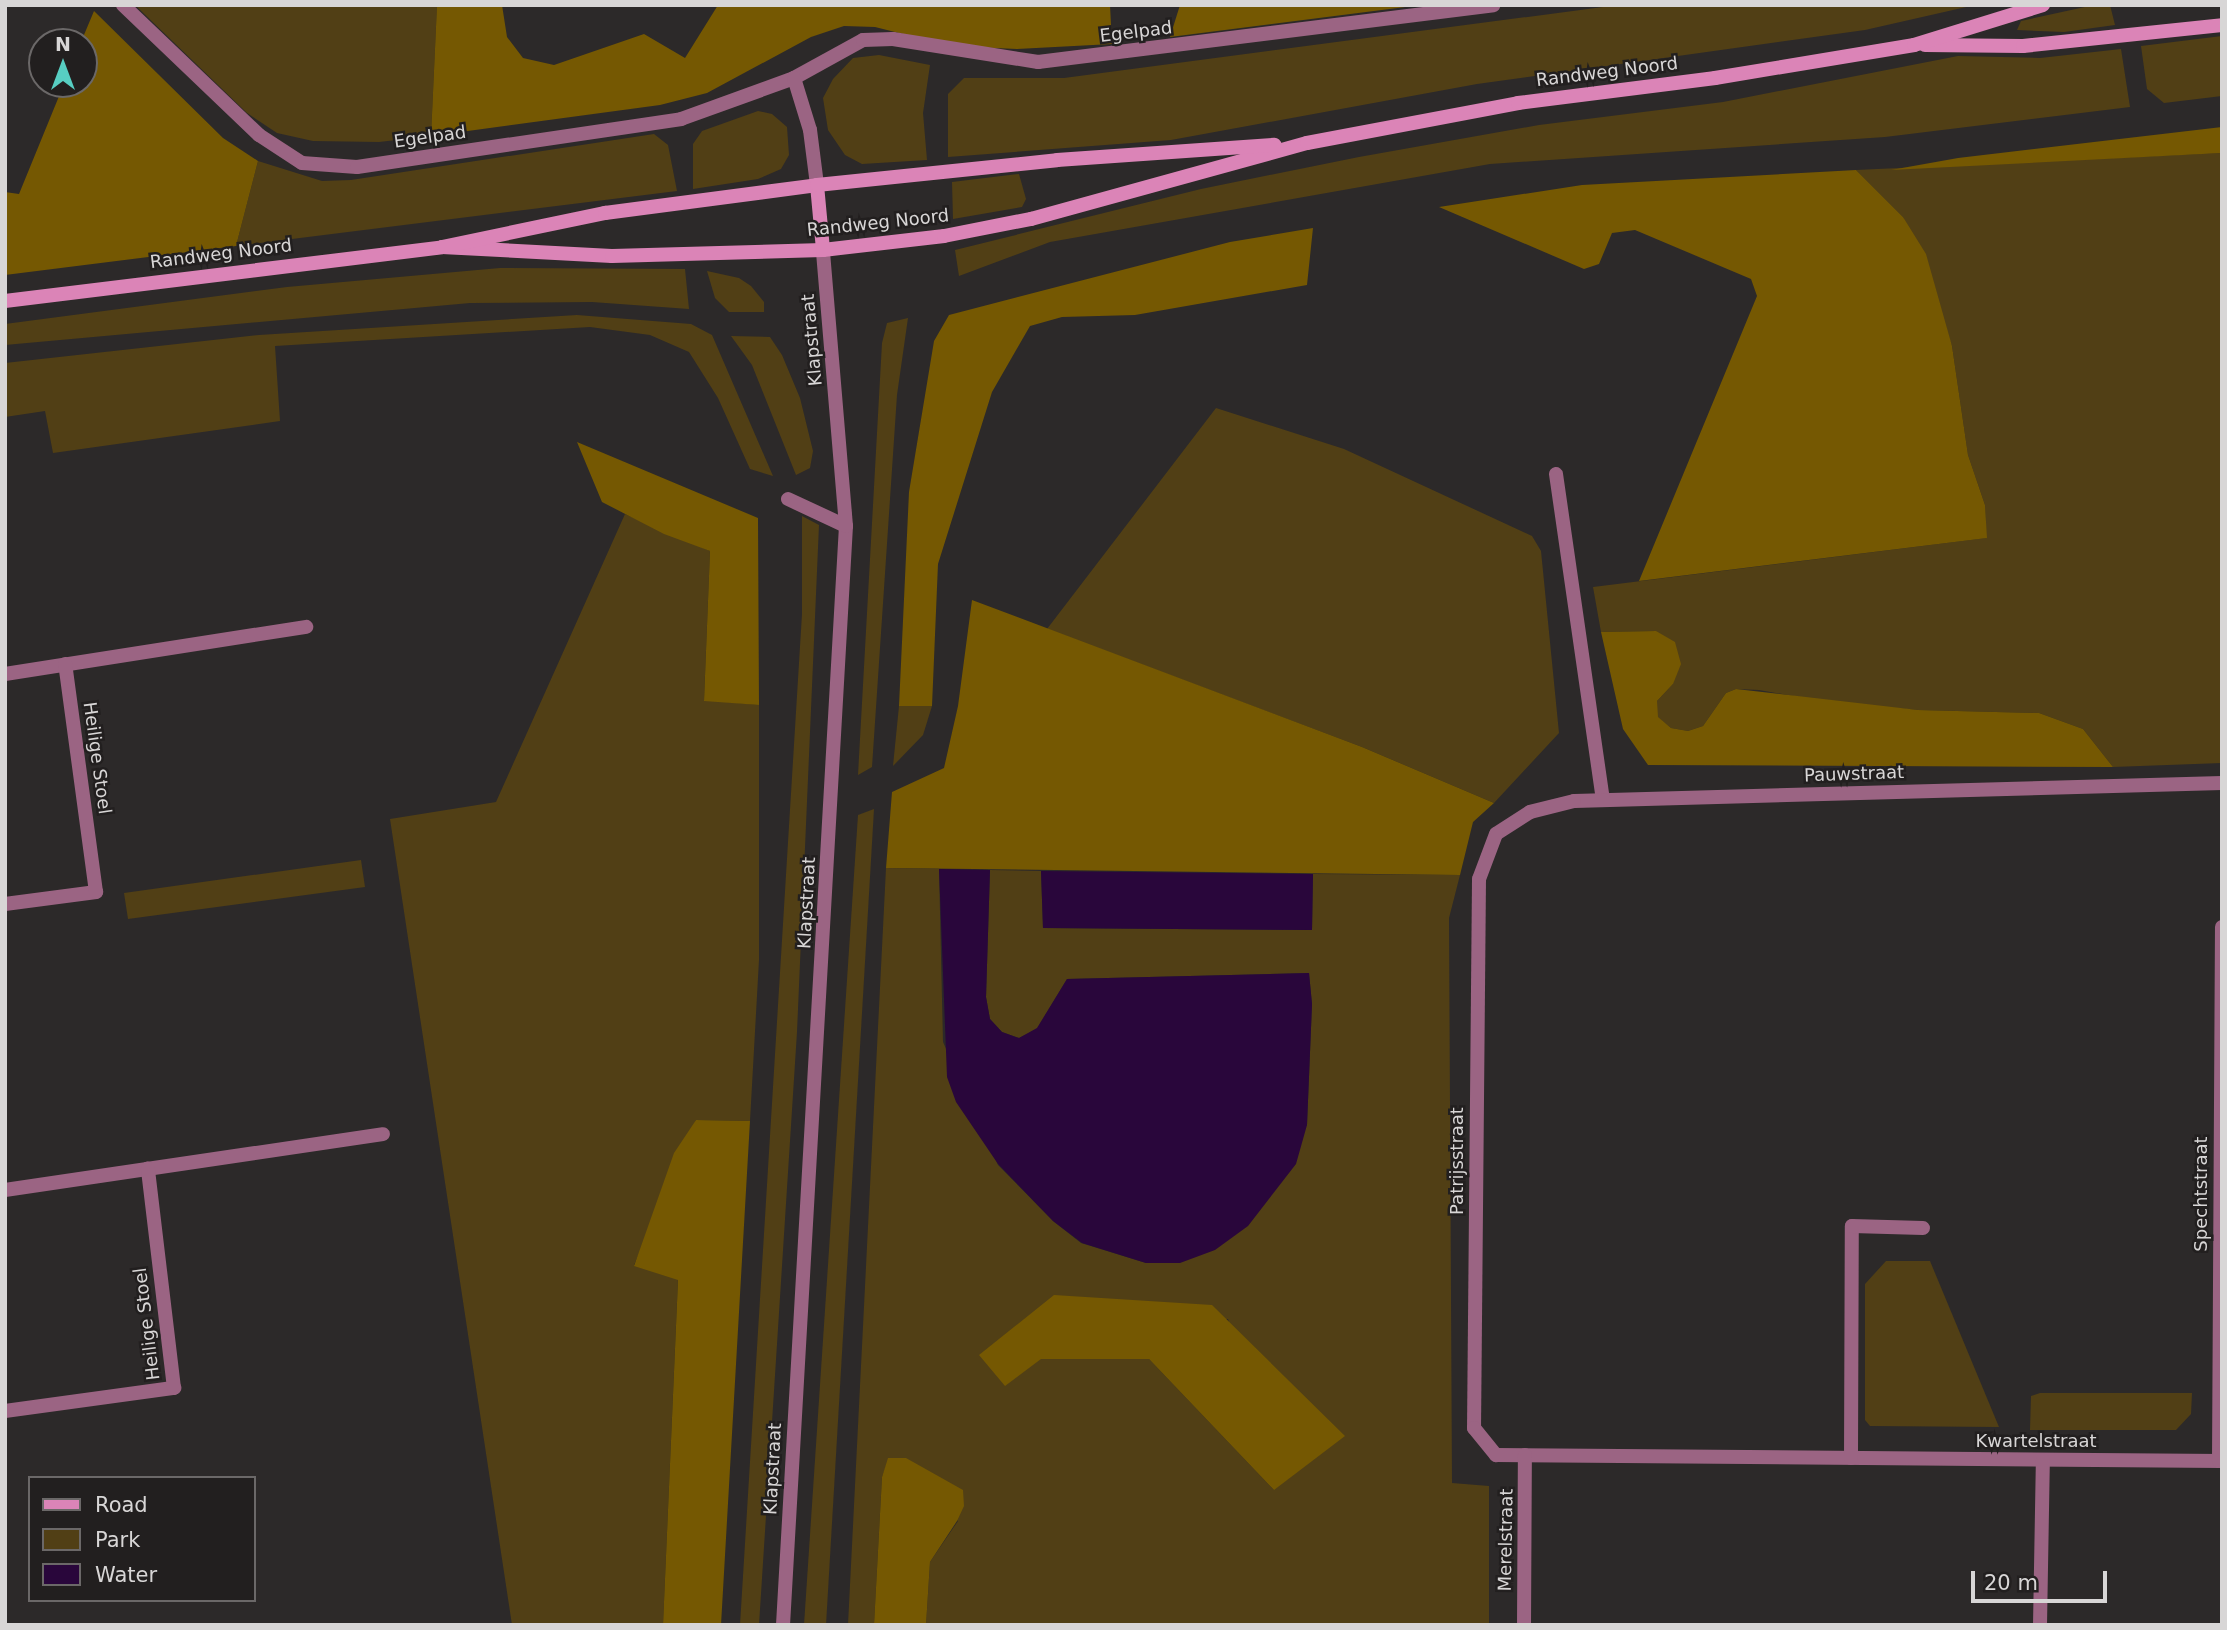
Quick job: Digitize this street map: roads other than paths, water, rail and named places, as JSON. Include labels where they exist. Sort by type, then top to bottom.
[{"type":"main road","name":"Randweg Noord","points":[[442,247],[612,256],[823,250],[944,236],[1031,219],[1307,143],[1518,103],[1715,78],[1914,45],[2043,5]]},
{"type":"main road","name":"Randweg Noord","points":[[1914,45],[2023,46],[2222,25]]},
{"type":"main road","name":"Randweg Noord","points":[[5,301],[442,247],[605,213],[817,185],[1057,160],[1307,143]]},
{"type":"main road","name":"Klapstraat","points":[[817,185],[823,250]]},
{"type":"street","name":"Egelpad","points":[[123,5],[259,135],[302,163],[357,167],[681,119],[794,78],[863,40],[893,39],[1038,62],[1493,5]]},
{"type":"street","points":[[794,78],[810,130],[817,185]]},
{"type":"street","name":"Klapstraat","points":[[783,1625],[846,526],[823,250]]},
{"type":"street","points":[[1556,474],[1603,800]]},
{"type":"street","points":[[788,499],[846,526]]},
{"type":"street","points":[[5,674],[306,627]]},
{"type":"street","name":"Heilige Stoel","points":[[5,904],[96,892],[65,664]]},
{"type":"street","name":"Pauwstraat","points":[[1496,834],[1530,813],[1574,801],[2222,783]]},
{"type":"street","name":"Patrijsstraat","points":[[1496,834],[1479,879],[1474,1428],[1496,1455],[1525,1455]]},
{"type":"street","name":"Spechtstraat","points":[[2220,1461],[2222,927]]},
{"type":"street","points":[[5,1190],[383,1133]]},
{"type":"street","name":"Heilige Stoel","points":[[5,1411],[174,1388],[148,1169]]},
{"type":"street","points":[[1851,1458],[1852,1226],[1923,1228]]},
{"type":"street","name":"Kwartelstraat","points":[[1525,1455],[2220,1461]]},
{"type":"street","name":"Merelstraat","points":[[1524,1625],[1525,1455]]},
{"type":"street","points":[[2040,1625],[2043,1460]]},
{"type":"water","points":[[939,869],[990,870],[986,997],[990,1019],[1002,1032],[1019,1038],[1037,1028],[1067,979],[1309,973],[1312,1004],[1307,1125],[1296,1164],[1248,1226],[1215,1250],[1180,1263],[1146,1263],[1082,1243],[1053,1221],[998,1164],[956,1102],[947,1077]]},
{"type":"water","points":[[1041,871],[1313,874],[1312,930],[1043,928]]}]
